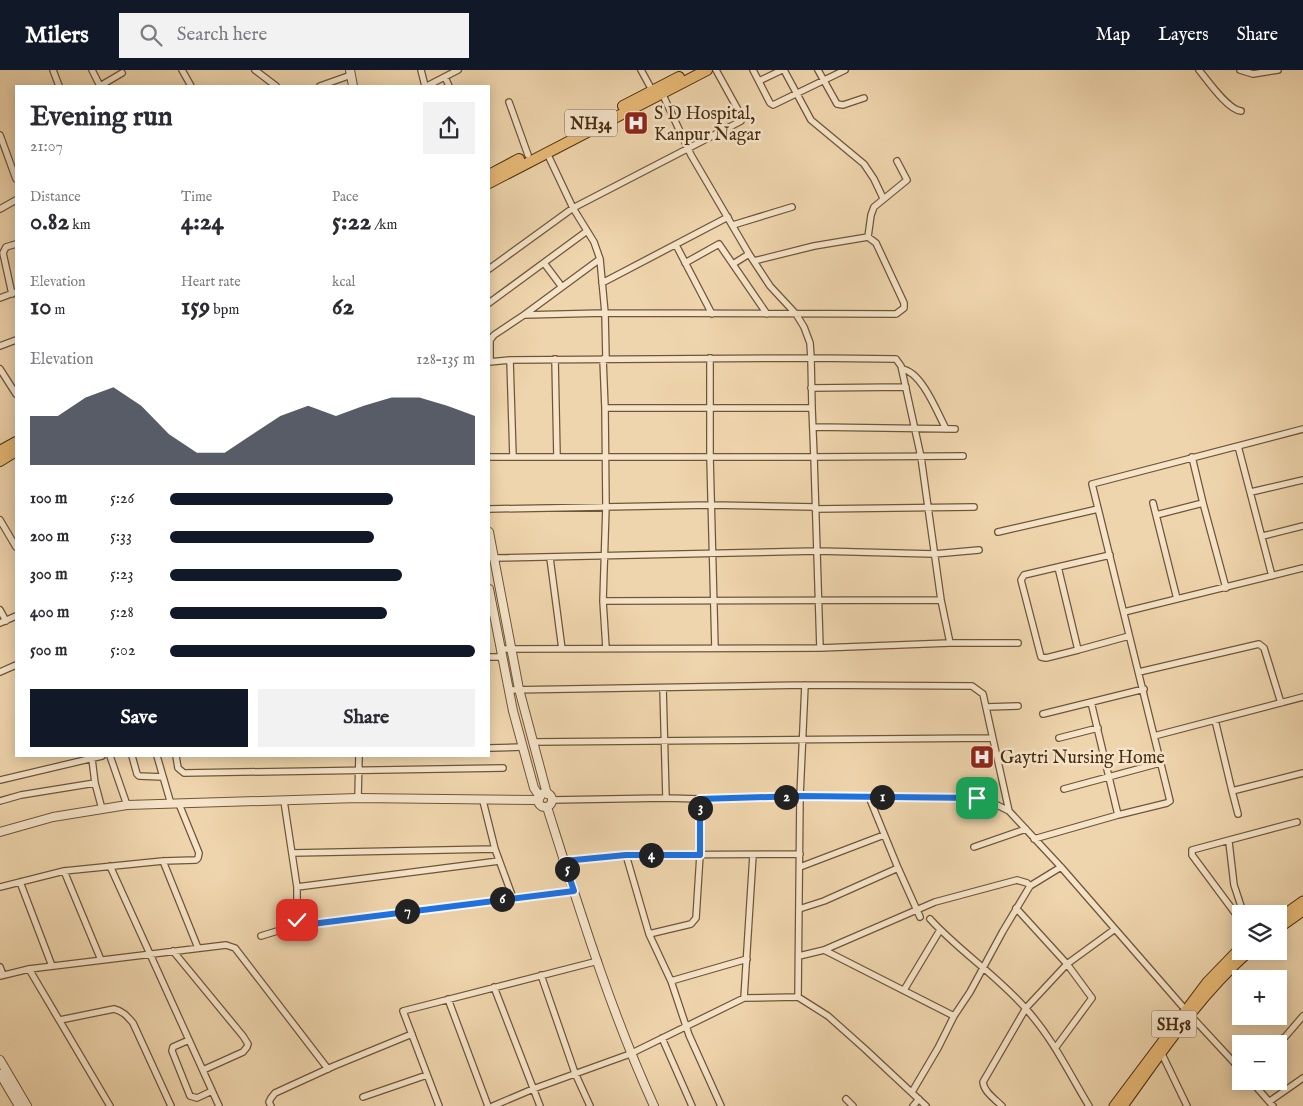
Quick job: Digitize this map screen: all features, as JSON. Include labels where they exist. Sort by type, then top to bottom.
[{"type":"highway","name":"NH34","points":[[490,182],[547,153],[693,70]]},
{"type":"highway","name":"NH34","points":[[490,174],[657,92],[707,70]]},
{"type":"highway","points":[[0,451],[15,443]]},
{"type":"highway","points":[[0,461],[15,452]]},
{"type":"main road","points":[[1287,912],[1303,901]]},
{"type":"main road","points":[[1287,922],[1303,911]]},
{"type":"main road","name":"SH58","points":[[1114,1106],[1222,966],[1232,957]]},
{"type":"main road","name":"SH58","points":[[1123,1106],[1187,1013],[1241,960]]},
{"type":"street","points":[[53,70],[59,85]]},
{"type":"street","points":[[92,70],[100,85]]},
{"type":"street","points":[[182,70],[190,85]]},
{"type":"street","points":[[255,70],[275,85]]},
{"type":"street","points":[[421,70],[426,85]]},
{"type":"street","points":[[428,85],[458,70]]},
{"type":"street","points":[[641,70],[657,92],[749,254],[770,286],[796,314],[804,327],[810,343],[820,648]]},
{"type":"street","points":[[490,267],[573,208],[688,148],[706,141],[742,120],[716,70]]},
{"type":"street","points":[[753,70],[770,103],[773,105],[845,70]]},
{"type":"street","points":[[759,81],[783,70],[814,124],[858,158],[868,169],[883,198]]},
{"type":"street","points":[[818,70],[837,104],[840,105],[864,98]]},
{"type":"street","points":[[1199,70],[1229,105],[1241,111]]},
{"type":"street","points":[[1240,70],[1253,74],[1278,70]]},
{"type":"street","points":[[322,85],[351,72],[353,85]]},
{"type":"street","points":[[102,85],[122,73]]},
{"type":"street","points":[[445,77],[449,85]]},
{"type":"street","points":[[509,102],[528,155]]},
{"type":"street","points":[[0,135],[15,177]]},
{"type":"street","points":[[547,153],[573,208],[588,231],[600,258],[605,313],[606,506],[603,601],[606,648]]},
{"type":"street","points":[[868,237],[872,211],[883,198],[907,180],[898,161]]},
{"type":"street","points":[[0,210],[15,201]]},
{"type":"street","points":[[733,225],[792,207]]},
{"type":"street","points":[[602,283],[728,217]]},
{"type":"street","points":[[490,302],[588,231]]},
{"type":"street","points":[[524,315],[605,313],[896,314],[901,310],[904,303],[876,243],[868,237],[814,246],[754,261]]},
{"type":"street","points":[[0,298],[14,293],[3,253],[6,247],[15,244]]},
{"type":"street","points":[[685,263],[719,244],[767,314]]},
{"type":"street","points":[[676,245],[712,314]]},
{"type":"street","points":[[733,264],[749,254]]},
{"type":"street","points":[[490,340],[494,335],[600,258]]},
{"type":"street","points":[[544,263],[562,287]]},
{"type":"street","points":[[0,346],[15,340]]},
{"type":"street","points":[[710,358],[709,408],[715,648]]},
{"type":"street","points":[[555,359],[557,457]]},
{"type":"street","points":[[490,362],[555,359],[896,359],[899,361],[902,369],[921,457],[941,600],[950,643]]},
{"type":"street","points":[[510,360],[513,457]]},
{"type":"street","points":[[0,369],[15,392]]},
{"type":"street","points":[[902,369],[909,370],[919,379],[946,429]]},
{"type":"street","points":[[811,388],[906,386]]},
{"type":"street","points":[[604,408],[812,408]]},
{"type":"street","points":[[813,426],[955,430]]},
{"type":"street","points":[[1034,839],[1170,802],[1144,689],[1092,486],[1094,483],[1303,429]]},
{"type":"street","points":[[1238,446],[1272,576]]},
{"type":"street","points":[[490,457],[963,456]]},
{"type":"street","points":[[1192,457],[1226,588]]},
{"type":"street","points":[[1251,492],[1303,480]]},
{"type":"street","points":[[1153,503],[1177,599]]},
{"type":"street","points":[[1156,515],[1203,503]]},
{"type":"street","points":[[490,509],[711,505],[815,508],[974,507]]},
{"type":"street","points":[[998,532],[1098,509]]},
{"type":"street","points":[[0,520],[14,539]]},
{"type":"street","points":[[1263,536],[1303,526]]},
{"type":"street","points":[[490,538],[518,689],[533,742],[545,800],[630,1054],[654,1106]]},
{"type":"street","points":[[493,558],[817,551],[934,554],[979,550]]},
{"type":"street","points":[[1110,556],[1024,575],[1021,580],[1041,657],[1046,658],[1129,636]]},
{"type":"street","points":[[550,558],[562,649]]},
{"type":"street","points":[[1058,567],[1078,650]]},
{"type":"street","points":[[1124,612],[1303,568]]},
{"type":"street","points":[[490,594],[508,690],[523,747],[534,788],[545,800]]},
{"type":"street","points":[[603,601],[941,600]]},
{"type":"street","points":[[0,610],[3,622],[15,616]]},
{"type":"street","points":[[490,657],[510,649],[820,648],[950,643],[1018,643]]},
{"type":"street","points":[[1139,672],[1260,644],[1264,648],[1281,703]]},
{"type":"street","points":[[0,672],[15,664]]},
{"type":"street","points":[[508,690],[805,685],[972,686],[983,694],[1009,811]]},
{"type":"street","points":[[798,996],[800,796],[805,685]]},
{"type":"street","points":[[663,688],[666,798]]},
{"type":"street","points":[[1043,714],[1144,689]]},
{"type":"street","points":[[1154,736],[1303,697]]},
{"type":"street","points":[[1091,702],[1118,815]]},
{"type":"street","points":[[986,707],[1018,706]]},
{"type":"street","points":[[1214,720],[1238,814]]},
{"type":"street","points":[[1059,738],[1098,728]]},
{"type":"street","points":[[533,742],[992,738]]},
{"type":"street","points":[[490,748],[523,747]]},
{"type":"street","points":[[0,780],[97,757]]},
{"type":"street","points":[[110,757],[127,805]]},
{"type":"street","points":[[132,757],[136,774],[139,776],[163,777]]},
{"type":"street","points":[[0,887],[64,871],[163,861],[196,860],[198,854],[163,777],[157,757]]},
{"type":"street","points":[[176,757],[178,768],[184,773],[359,772],[503,768]]},
{"type":"street","points":[[358,798],[359,757]]},
{"type":"street","points":[[92,758],[95,783],[102,809]]},
{"type":"street","points":[[1064,788],[1160,763]]},
{"type":"street","points":[[1232,791],[1303,773]]},
{"type":"street","points":[[0,801],[20,795],[95,783]]},
{"type":"street","points":[[0,832],[53,817],[127,805],[358,798],[483,801],[800,796],[977,798],[989,801],[1009,811],[1061,867],[1187,1013],[1232,1060]]},
{"type":"street","points":[[869,797],[920,917]]},
{"type":"street","points":[[649,934],[691,924],[697,915],[700,799]]},
{"type":"street","points":[[284,801],[297,887],[297,920],[300,924]]},
{"type":"street","points":[[483,801],[498,861],[513,898]]},
{"type":"street","points":[[1232,907],[1191,852],[1194,849],[1229,842],[1297,822]]},
{"type":"street","points":[[974,847],[1026,829]]},
{"type":"street","points":[[800,867],[884,835]]},
{"type":"street","points":[[1229,842],[1234,885],[1240,905]]},
{"type":"street","points":[[292,853],[495,849]]},
{"type":"street","points":[[564,861],[626,855],[800,854]]},
{"type":"street","points":[[626,855],[649,934],[671,981],[686,1026],[721,1106]]},
{"type":"street","points":[[744,998],[753,855]]},
{"type":"street","points":[[163,861],[198,948]]},
{"type":"street","points":[[297,887],[498,861]]},
{"type":"street","points":[[110,866],[219,1106]]},
{"type":"street","points":[[912,1092],[1030,886],[1061,867]]},
{"type":"street","points":[[800,909],[824,902],[898,868]]},
{"type":"street","points":[[64,871],[101,960]]},
{"type":"street","points":[[799,956],[824,950],[935,902],[1012,881],[1021,881],[1030,886]]},
{"type":"street","points":[[20,882],[52,966]]},
{"type":"street","points":[[261,936],[300,924],[574,891]]},
{"type":"street","points":[[1016,908],[1067,964],[1092,998],[1056,1047]]},
{"type":"street","points":[[930,919],[959,948],[984,967],[1026,1008],[1056,1047],[1089,1106]]},
{"type":"street","points":[[1002,1106],[983,1086],[983,1082],[1026,1008],[1067,964],[1114,929]]},
{"type":"street","points":[[904,990],[940,930]]},
{"type":"street","points":[[0,967],[2,976],[29,969],[226,944],[235,948],[328,1069]]},
{"type":"street","points":[[824,950],[954,1016]]},
{"type":"street","points":[[173,951],[248,1044],[248,1048],[242,1052],[203,1070]]},
{"type":"street","points":[[671,981],[746,959]]},
{"type":"street","points":[[439,1106],[403,1010],[598,961]]},
{"type":"street","points":[[29,969],[110,1106]]},
{"type":"street","points":[[541,975],[575,1073],[590,1106]]},
{"type":"street","points":[[494,987],[540,1106]]},
{"type":"street","points":[[493,1106],[575,1073],[630,1054],[744,998],[798,996],[828,1016],[926,1106]]},
{"type":"street","points":[[448,998],[488,1106]]},
{"type":"street","points":[[60,1020],[114,1009],[125,1014],[133,1023],[171,1106]]},
{"type":"street","points":[[1287,1035],[1303,1016]]},
{"type":"street","points":[[271,1106],[271,1098],[275,1094],[328,1069],[412,1034]]},
{"type":"street","points":[[662,1038],[692,1106]]},
{"type":"street","points":[[189,1040],[173,1047],[172,1051],[190,1096],[197,1098],[212,1090]]},
{"type":"street","points":[[1161,1052],[1186,1106]]},
{"type":"street","points":[[0,1060],[27,1106]]},
{"type":"street","points":[[0,1074],[19,1106]]},
{"type":"street","points":[[363,1097],[427,1075]]},
{"type":"street","points":[[1259,1090],[1271,1103],[1303,1078]]},
{"type":"street","points":[[1129,1097],[1134,1106]]},
{"type":"street","points":[[846,1099],[853,1106]]},
{"type":"street","points":[[913,1106],[919,1099]]},
{"type":"place","name":"S D Hospital, Kanpur Nagar","points":[[636,123]]},
{"type":"place","name":"Gaytri Nursing Home","points":[[982,757]]},
{"type":"route","points":[[297,920],[300,924],[304,925],[574,891],[564,861],[626,855],[700,855],[700,799],[800,796],[977,798]]}]
